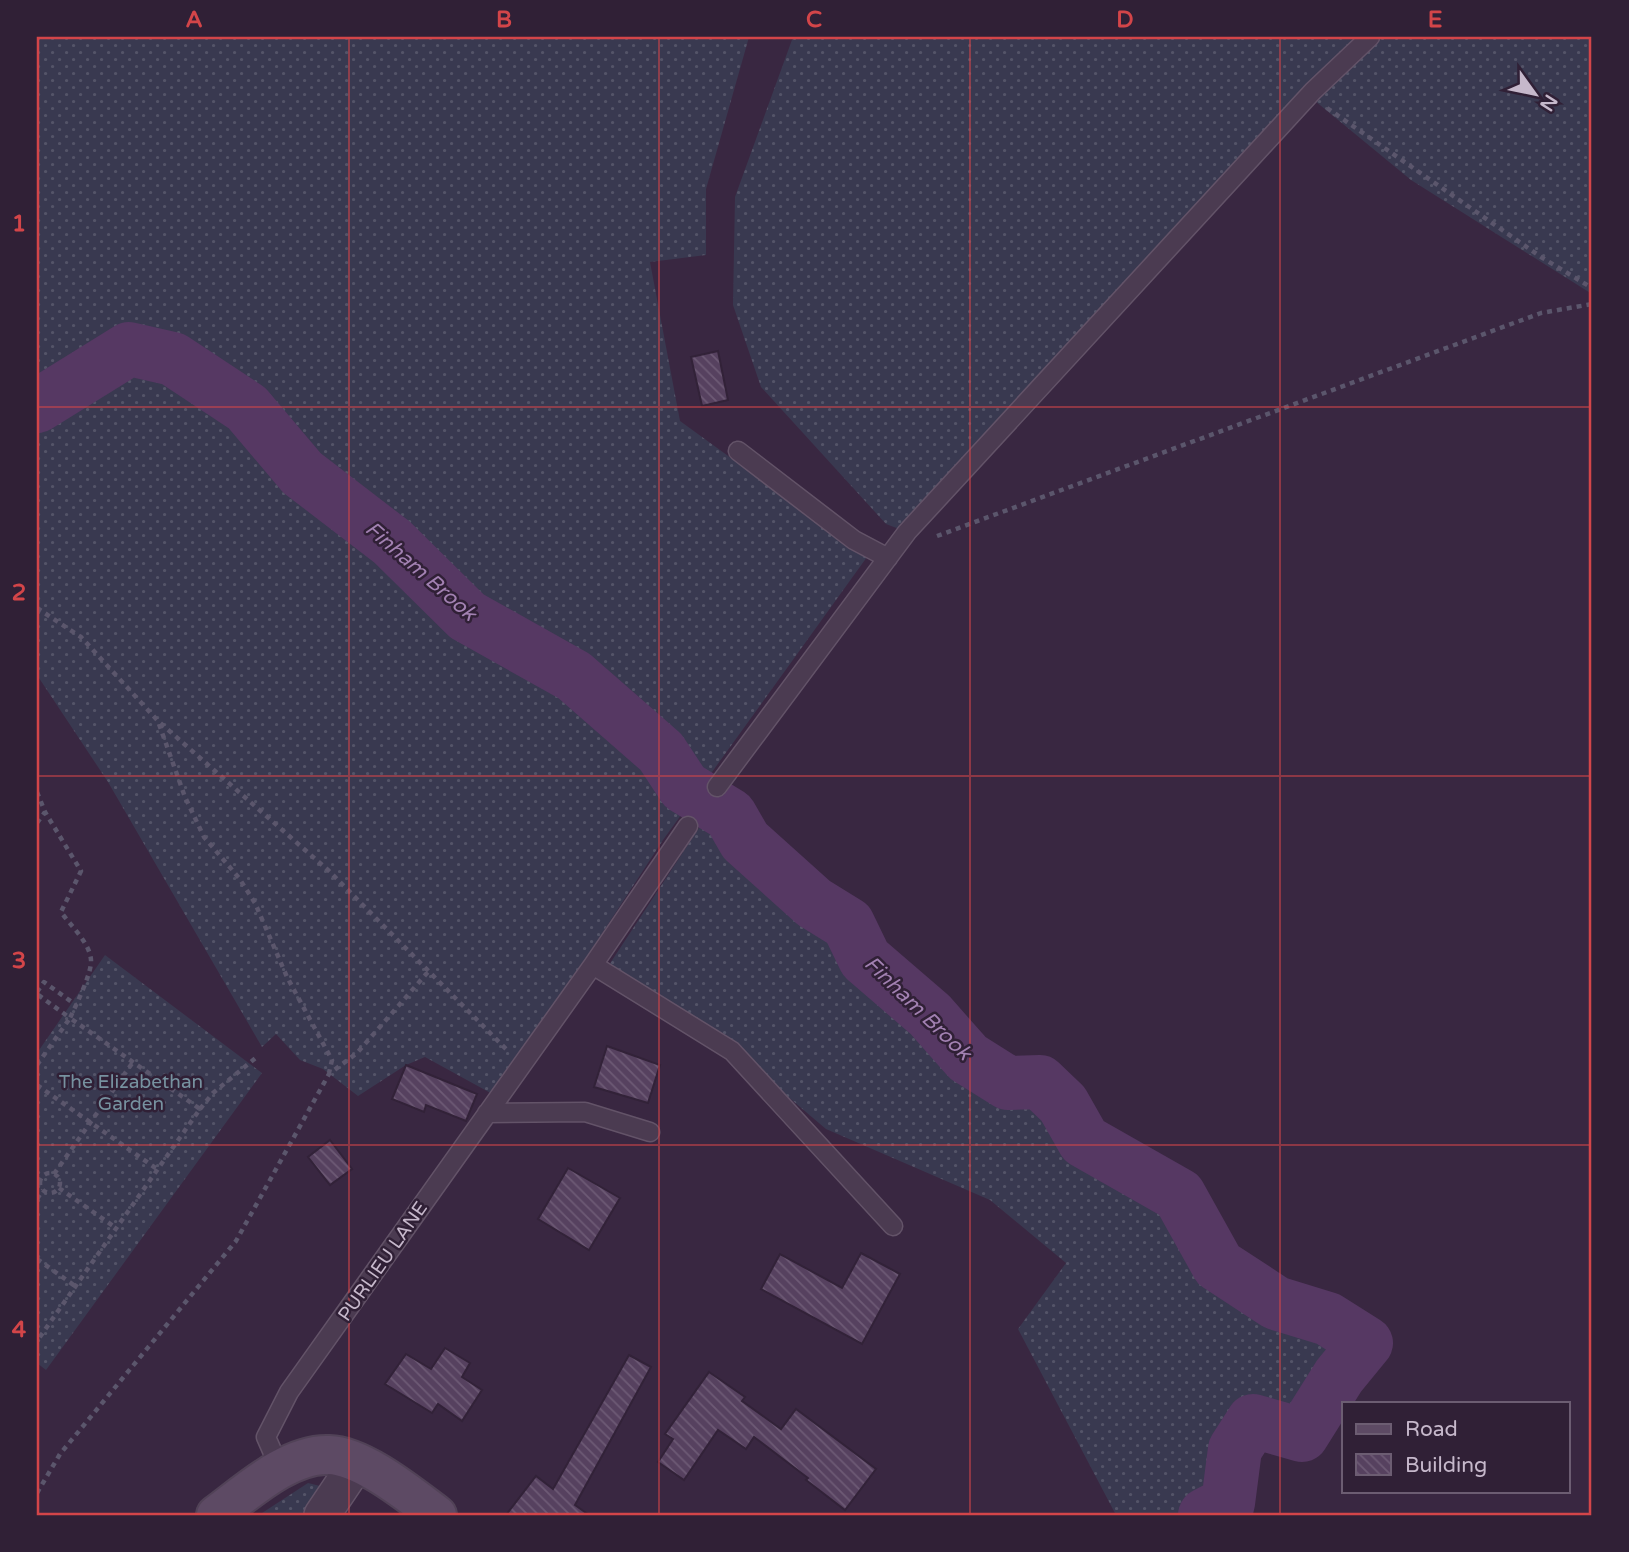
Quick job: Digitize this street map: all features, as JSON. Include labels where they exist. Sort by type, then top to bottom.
[{"type":"main road","points":[[216,1515],[280,1469],[309,1457],[331,1454],[357,1463],[390,1480],[437,1515]]},
{"type":"street","points":[[322,1515],[357,1463]]},
{"type":"lane","points":[[717,787],[906,532],[1313,91],[1370,37]]},
{"type":"lane","points":[[738,451],[854,540],[888,558]]},
{"type":"lane","name":"PURLIEU LANE","points":[[280,1469],[266,1437],[289,1392],[593,965],[688,826]]},
{"type":"lane","points":[[593,965],[732,1051],[893,1226]]},
{"type":"lane","points":[[487,1113],[585,1112],[650,1132]]},
{"type":"path","points":[[1345,121],[1541,257],[1592,288]]},
{"type":"path","points":[[906,532],[927,540],[1541,313],[1592,304]]},
{"type":"path","points":[[37,608],[81,637],[158,721],[329,871],[503,1047],[524,1061]]},
{"type":"path","points":[[37,1493],[60,1454],[236,1241],[329,1074],[332,1060],[287,977],[255,903],[239,878],[204,837],[185,797],[158,721]]},
{"type":"path","points":[[37,792],[45,812],[81,871],[61,912],[86,946],[92,960],[82,994],[70,1018],[37,1065]]},
{"type":"path","points":[[37,823],[45,812]]},
{"type":"path","points":[[329,1074],[357,1053],[428,972]]},
{"type":"path","points":[[76,1005],[44,982],[37,993],[200,1109]]},
{"type":"path","points":[[37,1341],[200,1109],[213,1093],[258,1056]]},
{"type":"path","points":[[54,1174],[133,1062]]},
{"type":"path","points":[[37,1085],[158,1169]]},
{"type":"path","points":[[54,1174],[59,1178],[59,1188],[54,1193],[43,1190],[39,1175],[54,1174]]},
{"type":"path","points":[[59,1188],[116,1228]]},
{"type":"path","points":[[37,1199],[43,1190]]},
{"type":"path","points":[[37,1259],[75,1286]]},
{"type":"green space","points":[[37,37],[749,37],[706,189],[706,255],[650,262],[680,421],[867,557],[663,840],[496,1096],[425,1057],[406,1065],[358,1096],[323,1069],[300,1060],[276,1034],[262,1047],[108,782],[37,675]]},
{"type":"green space","points":[[793,37],[1592,37],[1592,294],[1411,180],[1309,96],[907,532],[886,524],[761,387],[733,305],[735,197]]},
{"type":"green space","points":[[714,805],[730,815],[746,841],[814,903],[848,924],[865,959],[930,1015],[968,1058],[1008,1083],[1040,1082],[1063,1104],[1084,1141],[1179,1195],[1218,1265],[1276,1303],[1328,1319],[1366,1343],[1339,1376],[1302,1435],[1252,1422],[1235,1449],[1228,1503],[1205,1515],[1116,1515],[1018,1329],[1066,1263],[990,1200],[826,1129],[728,1046],[607,968]]},
{"type":"green space","name":"The Elizabethan Garden","points":[[105,955],[262,1073],[46,1370],[37,1363],[37,1053]]},
{"type":"green space","points":[[308,1483],[328,1488],[310,1515],[259,1515]]},
{"type":"building","points":[[718,351],[728,400],[702,406],[691,357]]},
{"type":"building","points":[[607,1046],[660,1065],[648,1103],[594,1087]]},
{"type":"building","points":[[406,1065],[477,1094],[466,1121],[426,1105],[424,1112],[392,1099]]},
{"type":"building","points":[[330,1140],[352,1169],[330,1185],[308,1157]]},
{"type":"building","points":[[568,1168],[620,1198],[589,1250],[538,1219]]},
{"type":"building","points":[[861,1253],[900,1274],[862,1344],[761,1289],[780,1254],[842,1288]]},
{"type":"building","points":[[445,1348],[470,1363],[462,1377],[482,1390],[462,1421],[438,1404],[432,1413],[385,1384],[406,1354],[431,1369]]},
{"type":"building","points":[[629,1355],[651,1367],[575,1505],[589,1515],[506,1515],[536,1476],[553,1489]]},
{"type":"building","points":[[709,1372],[745,1397],[742,1401],[781,1429],[796,1409],[876,1469],[845,1510],[754,1437],[746,1449],[718,1430],[684,1480],[658,1462],[673,1439],[665,1434]]},
{"type":"waterway","name":"Finham Brook","points":[[37,406],[129,349],[173,359],[247,408],[302,473],[392,542],[467,616],[574,676],[661,752],[684,787],[730,815],[745,841],[814,903],[848,924],[865,959],[930,1015],[968,1058],[1008,1083],[1040,1082],[1063,1104],[1084,1141],[1179,1195],[1218,1265],[1276,1303],[1328,1319],[1366,1343],[1339,1376],[1302,1435],[1253,1421],[1235,1449],[1228,1503],[1205,1515]]}]
